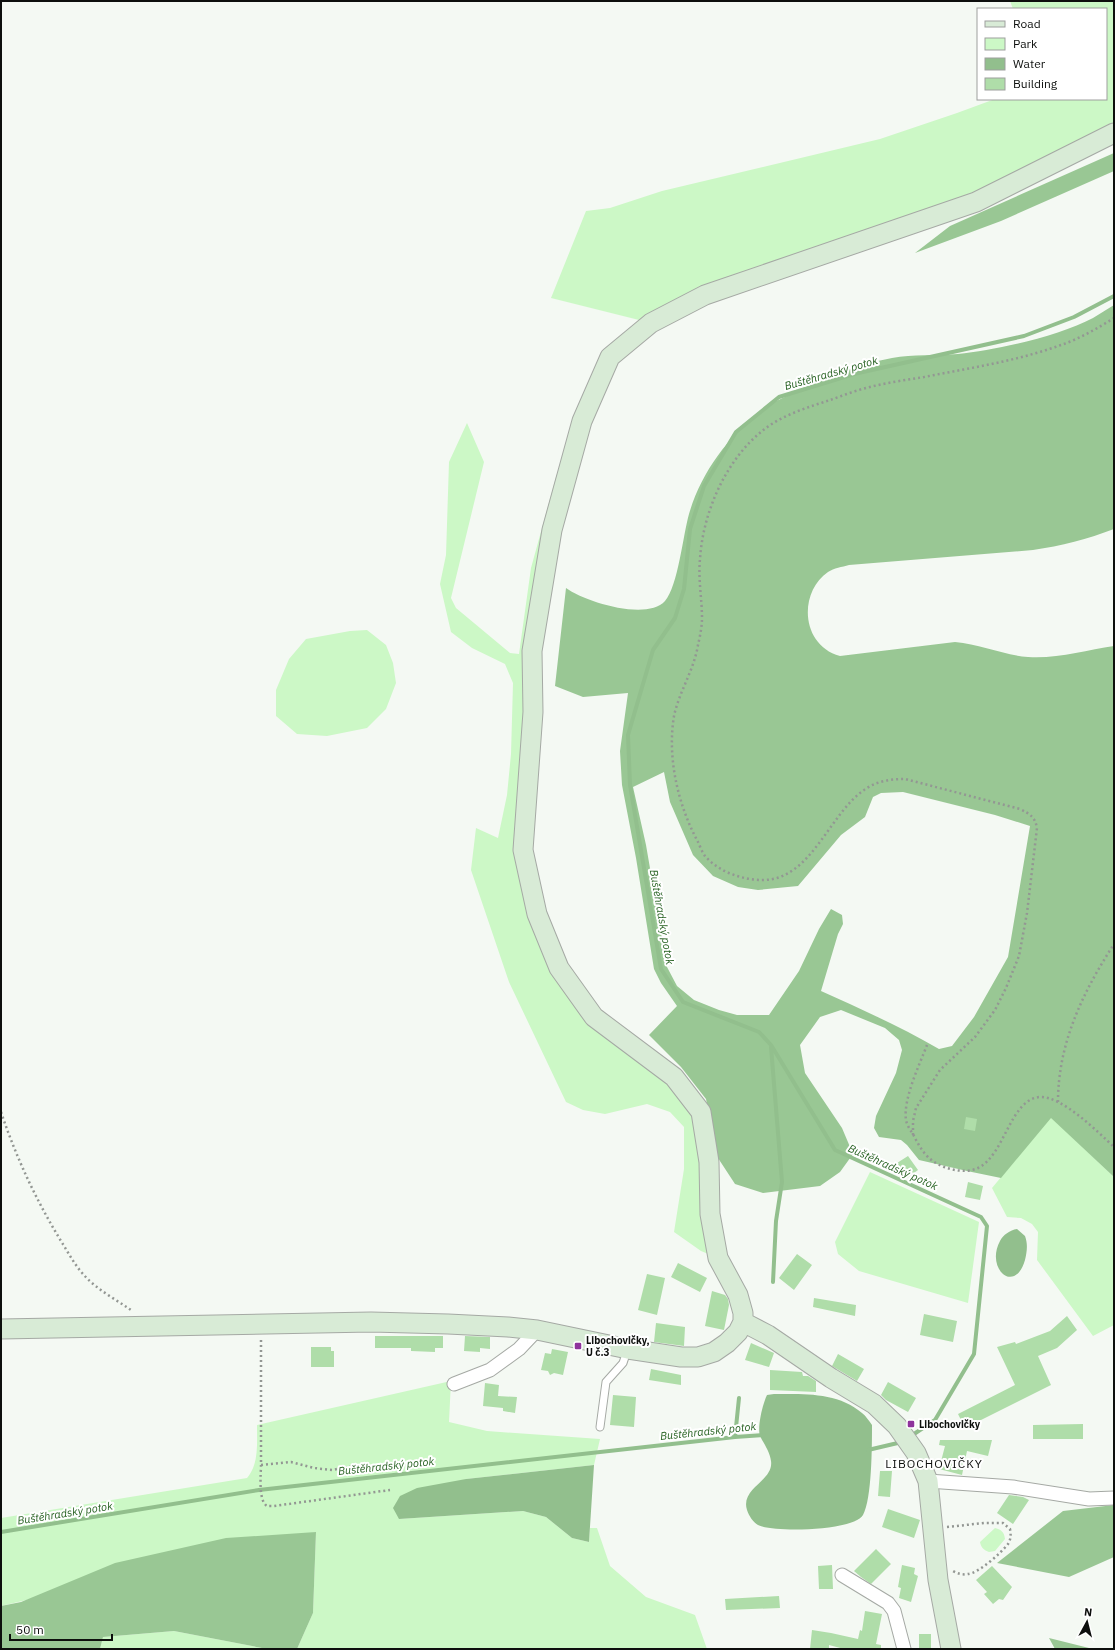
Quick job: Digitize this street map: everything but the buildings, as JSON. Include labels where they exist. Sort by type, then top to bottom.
[{"type":"street","points":[[1,1329],[371,1322],[448,1324],[537,1330],[628,1349],[681,1357],[698,1357],[714,1352],[727,1343],[738,1332],[743,1322],[742,1305],[718,1258],[710,1214],[709,1162],[701,1112],[674,1077],[594,1017],[559,968],[537,914],[522,850],[533,712],[532,651],[552,530],[582,421],[610,358],[651,323],[705,295],[976,202],[1114,133]]},
{"type":"street","points":[[743,1322],[768,1335],[874,1404],[897,1426],[916,1453],[928,1480],[938,1580],[951,1649]]},
{"type":"street","points":[[454,1384],[490,1370],[519,1350],[537,1330]]},
{"type":"street","points":[[928,1480],[1013,1487],[1089,1499],[1114,1498]]},
{"type":"street","points":[[842,1575],[888,1603],[894,1611],[904,1649]]},
{"type":"lane","points":[[600,1427],[606,1382],[623,1363],[628,1349]]},
{"type":"path","points":[[913,1135],[913,1121],[916,1108],[940,1070],[975,1037],[995,1010],[1019,956],[1027,913],[1037,828],[1036,819],[1020,809],[905,779],[890,779],[876,783],[865,789],[848,803],[802,864],[791,872],[780,877],[766,880],[750,879],[734,875],[720,869],[705,855],[690,828],[678,792],[673,763],[674,718],[679,699],[687,683],[697,650],[702,621],[700,560],[704,530],[719,487],[740,452],[767,428],[794,413],[868,387],[973,368],[1063,345],[1114,318]]},
{"type":"path","points":[[1058,1102],[1058,1084],[1061,1062],[1073,1022],[1090,984],[1114,944]]},
{"type":"path","points":[[927,1045],[909,1096],[905,1113],[907,1124],[919,1146],[927,1156],[936,1163],[954,1170],[968,1171],[978,1168],[987,1161],[999,1146],[1020,1108],[1032,1099],[1040,1097],[1058,1102],[1114,1147]]},
{"type":"path","points":[[1,1112],[9,1137],[28,1182],[44,1214],[83,1274],[98,1288],[151,1326]]},
{"type":"path","points":[[260,1325],[262,1368],[260,1482],[264,1502],[267,1506],[390,1490]]},
{"type":"path","points":[[261,1465],[291,1462],[314,1468],[332,1470],[359,1466]]},
{"type":"path","points":[[945,1520],[947,1534]]},
{"type":"path","points":[[946,1527],[984,1523],[1003,1523],[1010,1529],[1011,1536],[1008,1544],[981,1570],[964,1575],[954,1572],[951,1568]]},
{"type":"green space","points":[[1010,1],[1114,1],[1114,133],[976,202],[651,323],[551,298],[586,211],[610,208],[662,191],[880,139],[992,100],[1107,100],[1107,8],[1013,8]]},
{"type":"green space","points":[[579,406],[552,530],[523,850],[559,968],[701,1112],[718,1258],[701,1251],[674,1232],[684,1169],[684,1127],[670,1112],[647,1104],[605,1114],[583,1110],[566,1102],[509,982],[471,870],[476,828],[498,838],[507,795],[511,754],[513,683],[505,664],[472,648],[451,632],[440,584],[446,555],[449,462],[467,423],[484,462],[451,598],[456,608],[510,653],[519,654],[531,568],[556,477]]},
{"type":"green space","points":[[367,630],[386,645],[393,663],[396,683],[386,709],[367,728],[327,736],[297,734],[276,716],[276,690],[289,659],[306,639],[350,631]]},
{"type":"green space","points":[[1051,1117],[1114,1177],[1114,1325],[1093,1336],[1037,1260],[1038,1232],[1032,1224],[1021,1218],[1007,1217],[992,1188]]},
{"type":"green space","points":[[870,1172],[979,1222],[968,1303],[859,1271],[838,1254],[835,1242]]},
{"type":"green space","points":[[451,1381],[449,1422],[487,1431],[600,1439],[594,1465],[466,1479],[399,1519],[523,1511],[546,1517],[572,1538],[589,1542],[590,1528],[597,1528],[610,1566],[646,1597],[695,1615],[707,1649],[297,1649],[313,1613],[316,1532],[1,1606],[1,1518],[247,1478],[254,1467],[257,1446],[257,1425]]},
{"type":"green space","points":[[995,1528],[1002,1532],[1005,1539],[995,1551],[989,1552],[981,1546],[980,1542]]},
{"type":"green space","points":[[174,1631],[267,1649],[100,1649],[103,1637]]},
{"type":"shaded area","points":[[1114,153],[1114,171],[1001,221],[915,253],[950,226]]},
{"type":"shaded area","points":[[1114,305],[1114,529],[1074,542],[1033,550],[849,565],[838,568],[828,572],[818,581],[812,592],[808,605],[808,618],[811,630],[817,641],[827,650],[840,656],[955,642],[1028,657],[1050,657],[1114,646],[1114,1177],[1051,1118],[1001,1178],[919,1160],[901,1140],[879,1137],[874,1128],[876,1116],[896,1073],[902,1050],[899,1040],[885,1028],[841,1010],[820,1017],[800,1045],[805,1073],[842,1128],[853,1154],[840,1172],[820,1186],[763,1193],[735,1184],[718,1158],[706,1099],[681,1067],[649,1035],[677,1006],[661,983],[654,969],[636,858],[622,785],[620,751],[628,693],[583,697],[555,686],[566,588],[587,599],[601,604],[631,609],[656,607],[665,601],[670,594],[677,572],[689,514],[694,499],[708,471],[726,445],[737,433],[765,408],[775,402],[835,375],[869,363],[900,357],[958,354],[1009,346],[1079,325]],"holes":[[[664,772],[670,802],[693,855],[713,876],[738,887],[758,890],[798,886],[841,835],[865,817],[873,797],[881,793],[903,792],[995,815],[1030,826],[1008,957],[974,1017],[952,1046],[939,1049],[866,1011],[821,991],[838,934],[843,924],[842,915],[831,909],[819,929],[799,971],[769,1015],[737,1015],[719,1010],[694,1000],[677,986],[667,967],[646,845],[633,787]]]},
{"type":"shaded area","points":[[1114,1505],[1114,1557],[1069,1577],[997,1563],[1063,1511]]},
{"type":"shaded area","points":[[316,1532],[313,1613],[297,1649],[267,1649],[174,1631],[103,1637],[100,1649],[1,1649],[1,1606],[21,1602],[115,1563],[226,1538]]},
{"type":"shaded area","points":[[1049,1638],[1093,1649],[1055,1649]]},
{"type":"water","points":[[1017,1229],[1025,1236],[1026,1239],[1027,1245],[1025,1260],[1015,1276],[1009,1277],[1003,1274],[999,1269],[996,1261],[996,1251],[1003,1237],[1009,1232]]},
{"type":"water","points":[[809,1394],[842,1401],[853,1406],[862,1413],[872,1425],[870,1485],[866,1507],[863,1515],[857,1520],[830,1527],[795,1530],[766,1528],[758,1525],[750,1517],[746,1502],[748,1496],[768,1474],[771,1468],[771,1461],[768,1451],[760,1436],[759,1427],[762,1409],[767,1395]]},
{"type":"water","points":[[594,1465],[589,1542],[572,1538],[546,1517],[523,1511],[399,1519],[393,1508],[400,1496],[417,1488],[466,1479]]},
{"type":"waterway","name":"Buštěhradský potok","points":[[911,1436],[935,1420],[974,1354],[987,1226],[981,1217],[835,1150],[771,1045],[759,1032],[683,1002],[661,969],[630,785],[628,735],[653,650],[675,618],[684,589],[690,529],[704,486],[736,432],[779,397],[854,374],[1024,336],[1074,317],[1114,296]]},
{"type":"waterway","points":[[771,1047],[782,1182],[776,1221],[773,1282]]},
{"type":"waterway","points":[[735,1437],[739,1398]]},
{"type":"waterway","name":"Buštěhradský potok","points":[[1,1532],[259,1490],[764,1435]]},
{"type":"waterway","name":"Buštěhradský potok","points":[[868,1450],[902,1442]]},
{"type":"place","name":"Libochovičky, U č.3","points":[[578,1346]]},
{"type":"place","name":"Libochovičky","points":[[911,1424]]},
{"type":"district","name":"LIBOCHOVIČKY","points":[[934,1463]]}]
